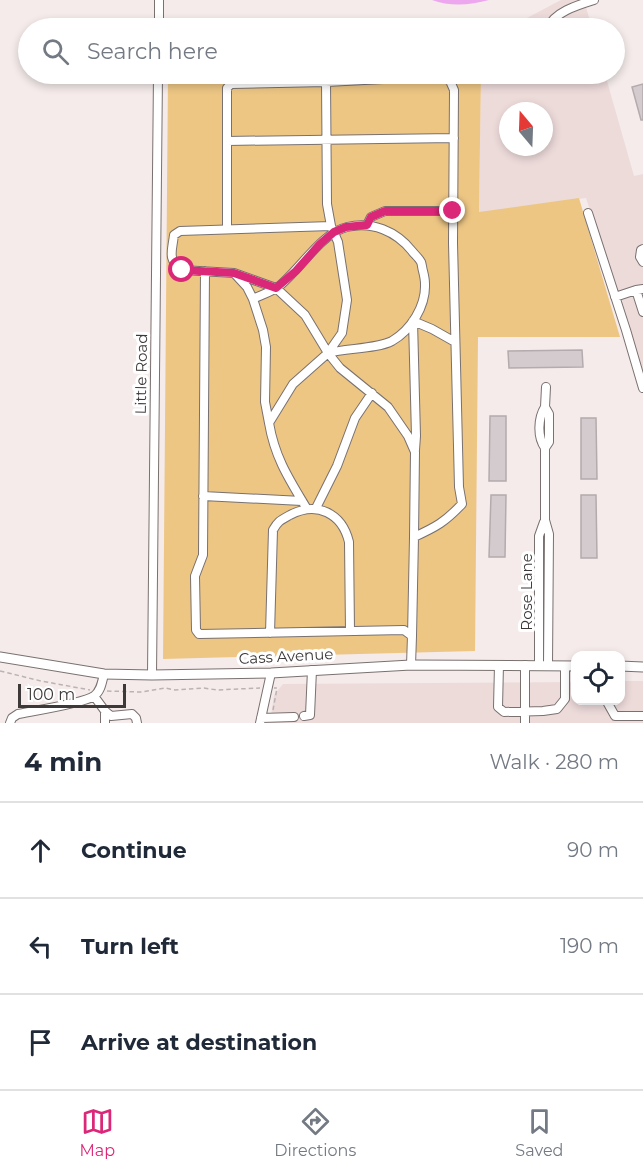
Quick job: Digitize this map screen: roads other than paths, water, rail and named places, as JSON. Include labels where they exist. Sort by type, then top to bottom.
[{"type":"main road","name":"Cass Avenue","points":[[0,657],[104,674],[152,675],[271,673],[411,665],[571,666]]},
{"type":"main road","points":[[625,666],[643,667]]},
{"type":"street","points":[[159,0],[159,18]]},
{"type":"street","points":[[555,18],[594,0]]},
{"type":"street","name":"Little Road","points":[[152,675],[158,84]]},
{"type":"street","points":[[227,229],[227,88],[231,84]]},
{"type":"street","points":[[269,423],[293,384],[328,353],[342,333],[347,300],[338,242],[327,204],[326,84]]},
{"type":"street","points":[[414,537],[438,526],[462,504],[459,487],[455,342],[454,90],[451,84]]},
{"type":"street","points":[[227,141],[454,138]]},
{"type":"street","points":[[367,225],[371,217],[385,211],[453,211]]},
{"type":"street","points":[[588,213],[643,388]]},
{"type":"street","points":[[328,353],[390,342],[407,329],[413,321],[424,301],[425,284],[421,262],[406,244],[384,229],[367,225],[333,229],[180,231],[174,235],[171,257],[176,266],[182,270],[234,273],[276,288],[305,315],[328,353],[340,368],[388,407],[408,436],[415,452]]},
{"type":"street","points":[[253,299],[276,288],[296,271],[333,229]]},
{"type":"street","points":[[643,249],[640,257],[643,262]]},
{"type":"street","points":[[205,271],[203,555],[195,576],[196,630],[199,634],[404,630],[412,636]]},
{"type":"street","points":[[234,273],[247,287],[263,330],[266,347],[266,402],[271,437],[282,467],[303,501],[312,508],[329,513],[346,531],[349,542],[350,631]]},
{"type":"street","points":[[615,297],[640,290],[643,312]]},
{"type":"street","points":[[413,321],[455,342]]},
{"type":"street","points":[[411,665],[416,436],[413,321]]},
{"type":"street","name":"Rose Lane","points":[[544,665],[539,536],[545,520],[545,448],[549,442],[549,414],[545,407],[546,387]]},
{"type":"street","points":[[270,633],[273,530],[278,522],[295,512],[312,508],[337,466],[355,418],[372,393]]},
{"type":"street","points":[[203,496],[303,501]]},
{"type":"street","points":[[499,665],[498,707],[504,712],[557,710],[565,699],[565,666]]},
{"type":"street","points":[[525,665],[525,723]]},
{"type":"street","points":[[304,716],[310,715],[312,670]]},
{"type":"street","points":[[271,673],[261,720],[294,717]]},
{"type":"street","points":[[10,723],[12,718],[18,714],[81,701],[94,696],[104,674]]},
{"type":"street","points":[[94,696],[111,716],[132,714],[137,723]]},
{"type":"street","points":[[609,705],[615,716],[643,716]]},
{"type":"street","points":[[105,711],[105,723]]}]
